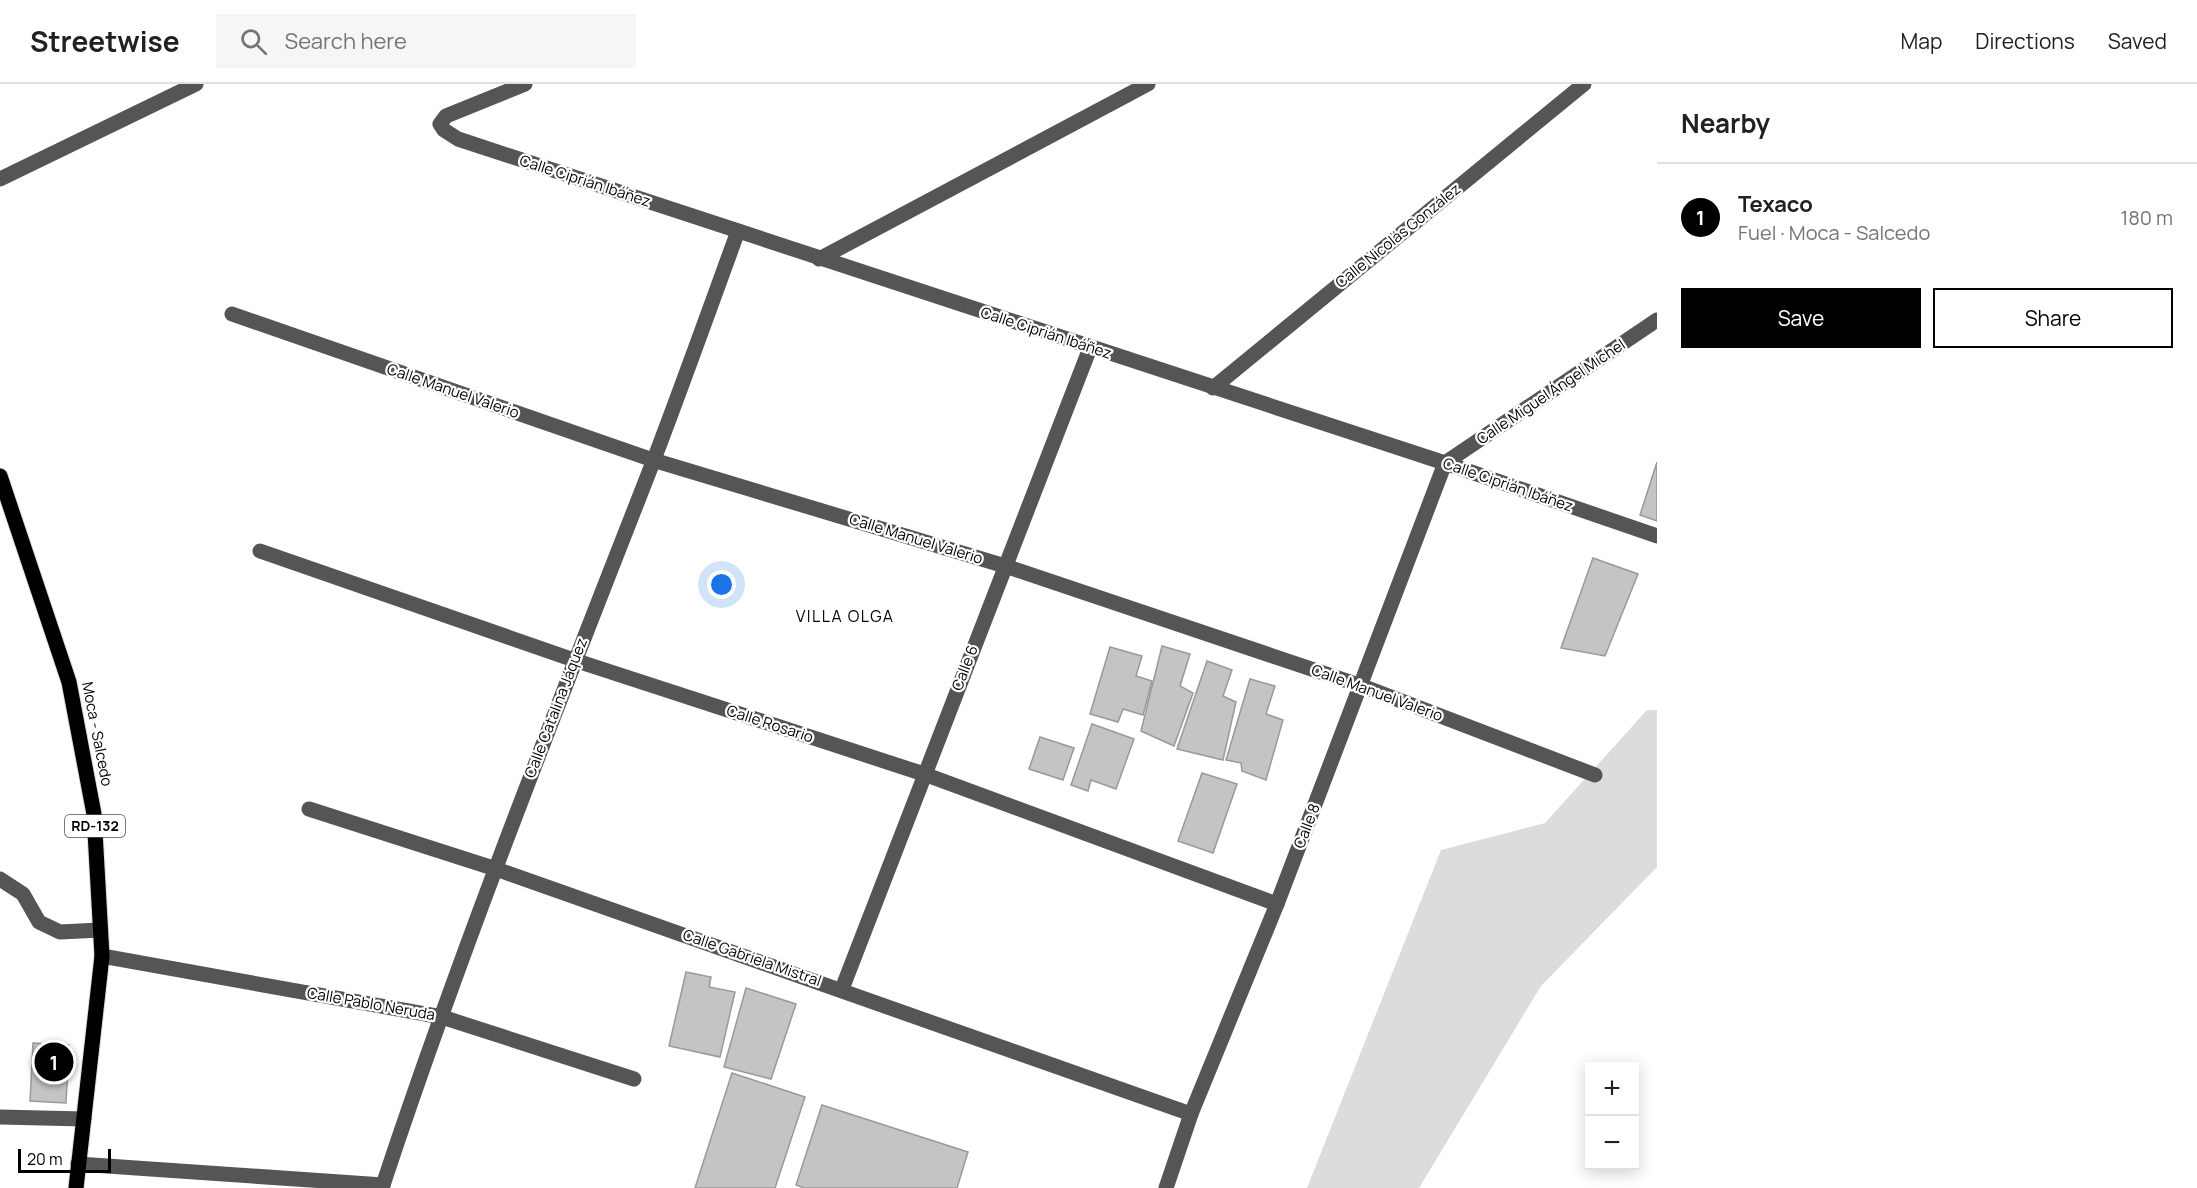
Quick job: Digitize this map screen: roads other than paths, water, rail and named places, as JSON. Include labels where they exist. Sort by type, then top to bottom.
[{"type":"main road","name":"Moca - Salcedo","points":[[0,476],[69,682],[94,814],[102,956],[76,1188]]},
{"type":"street","points":[[0,179],[196,84]]},
{"type":"street","name":"Calle Ciprián Ibáñez","points":[[525,84],[446,116],[440,124],[444,130],[458,139],[1444,463],[1657,536]]},
{"type":"street","points":[[819,258],[1148,84]]},
{"type":"street","name":"Calle Nicolás González","points":[[1213,388],[1584,84]]},
{"type":"street","name":"Calle Catalina Jáquez","points":[[383,1186],[496,869],[738,231]]},
{"type":"street","name":"Calle Manuel Valerio","points":[[232,314],[653,460],[1005,566],[1362,686],[1595,775]]},
{"type":"street","name":"Calle Miguel Ángel Michel","points":[[1444,463],[1657,320]]},
{"type":"street","name":"Calle 6","points":[[842,989],[1090,348]]},
{"type":"street","name":"Calle 8","points":[[1166,1188],[1191,1114],[1277,904],[1362,686],[1444,463]]},
{"type":"street","name":"Calle Rosario","points":[[260,551],[574,660],[924,774],[1277,904]]},
{"type":"street","name":"Calle Gabriela Mistral","points":[[309,809],[496,869],[842,989],[1191,1114]]},
{"type":"street","points":[[0,879],[23,894],[39,922],[60,932],[100,930]]},
{"type":"street","name":"Calle Pablo Neruda","points":[[102,956],[442,1017],[634,1079]]},
{"type":"street","points":[[0,1117],[84,1119]]},
{"type":"street","points":[[78,1164],[383,1186]]},
{"type":"place","name":"Texaco","points":[[54,1062]]},
{"type":"district","name":"VILLA OLGA","points":[[845,616]]}]
